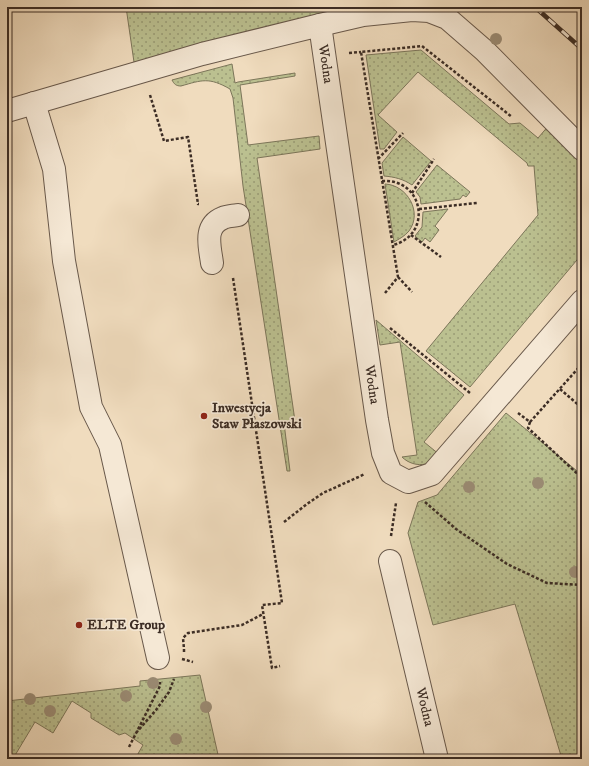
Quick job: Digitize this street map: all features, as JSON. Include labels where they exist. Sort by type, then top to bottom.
[{"type":"street","name":"Wodna","points":[[7,111],[202,54],[320,25],[364,15],[412,10],[429,11],[447,18],[485,51],[582,149]]},
{"type":"street","name":"Wodna","points":[[320,25],[377,420],[383,452],[391,473],[408,482]]},
{"type":"street","points":[[34,103],[54,169],[64,261],[91,407],[110,445],[158,658]]},
{"type":"street","points":[[222,267],[209,241],[209,234],[214,223],[231,217]]},
{"type":"street","points":[[408,482],[432,474],[582,301]]},
{"type":"street","name":"Wodna","points":[[390,560],[437,759]]},
{"type":"path","points":[[412,292],[398,277],[361,52],[422,46],[512,117]]},
{"type":"path","points":[[148,89],[164,141],[188,137],[198,204],[221,200],[231,217]]},
{"type":"path","points":[[378,159],[403,134]]},
{"type":"path","points":[[412,193],[434,159]]},
{"type":"path","points":[[382,181],[396,182],[404,186],[415,197],[419,209],[418,221],[411,235],[392,245]]},
{"type":"path","points":[[419,209],[477,203]]},
{"type":"path","points":[[411,235],[441,257]]},
{"type":"path","points":[[222,267],[282,603],[262,605],[272,668],[280,666]]},
{"type":"path","points":[[381,298],[398,277]]},
{"type":"path","points":[[385,323],[494,403],[530,422]]},
{"type":"path","points":[[582,364],[530,422],[528,428],[582,478]]},
{"type":"path","points":[[560,389],[582,408]]},
{"type":"path","points":[[284,522],[323,493],[388,464]]},
{"type":"path","points":[[390,560],[391,531],[396,502],[408,482],[428,506],[456,529],[507,564],[547,582],[582,585]]},
{"type":"path","points":[[179,665],[184,649],[183,638],[188,633],[242,625],[264,614]]},
{"type":"path","points":[[129,747],[160,686],[158,658]]},
{"type":"path","points":[[136,734],[169,692],[174,678]]},
{"type":"green space","points":[[126,7],[412,7],[135,69]]},
{"type":"green space","points":[[421,50],[509,124],[520,123],[538,138],[550,124],[582,162],[582,254],[470,387],[426,351],[538,215],[534,166],[528,166],[527,163],[418,72],[378,115],[397,132],[384,149],[380,149],[366,55]]},
{"type":"green space","points":[[232,64],[235,83],[295,73],[295,76],[240,85],[248,145],[319,136],[320,149],[257,158],[295,421],[284,423],[290,471],[287,471],[243,186],[233,98],[230,89],[211,81],[200,81],[179,86],[172,80]]},
{"type":"green space","points":[[403,137],[431,161],[412,185],[399,179],[384,176],[382,163]]},
{"type":"green space","points":[[437,165],[470,192],[466,197],[463,195],[460,199],[421,204],[420,197],[416,192]]},
{"type":"green space","points":[[385,184],[400,189],[406,194],[413,208],[413,224],[404,236],[394,242]]},
{"type":"green space","points":[[448,209],[435,226],[439,230],[430,242],[425,238],[422,242],[415,236],[422,227],[423,212]]},
{"type":"green space","points":[[376,320],[464,395],[424,442],[440,455],[426,464],[413,464],[402,457],[417,455],[400,342],[380,345]]},
{"type":"green space","points":[[506,413],[582,475],[582,759],[562,759],[515,604],[433,625],[408,533],[418,502],[437,495]]},
{"type":"green space","points":[[200,675],[219,759],[135,759],[143,745],[125,733],[119,735],[91,718],[91,713],[72,701],[53,733],[35,722],[14,757],[17,759],[7,759],[7,701],[140,686],[140,681]]},
{"type":"railway","points":[[535,7],[582,49]]},
{"type":"place","name":"Inwestycja Staw Płaszowski","points":[[204,416]]},
{"type":"place","name":"ELTE Group","points":[[79,625]]}]
